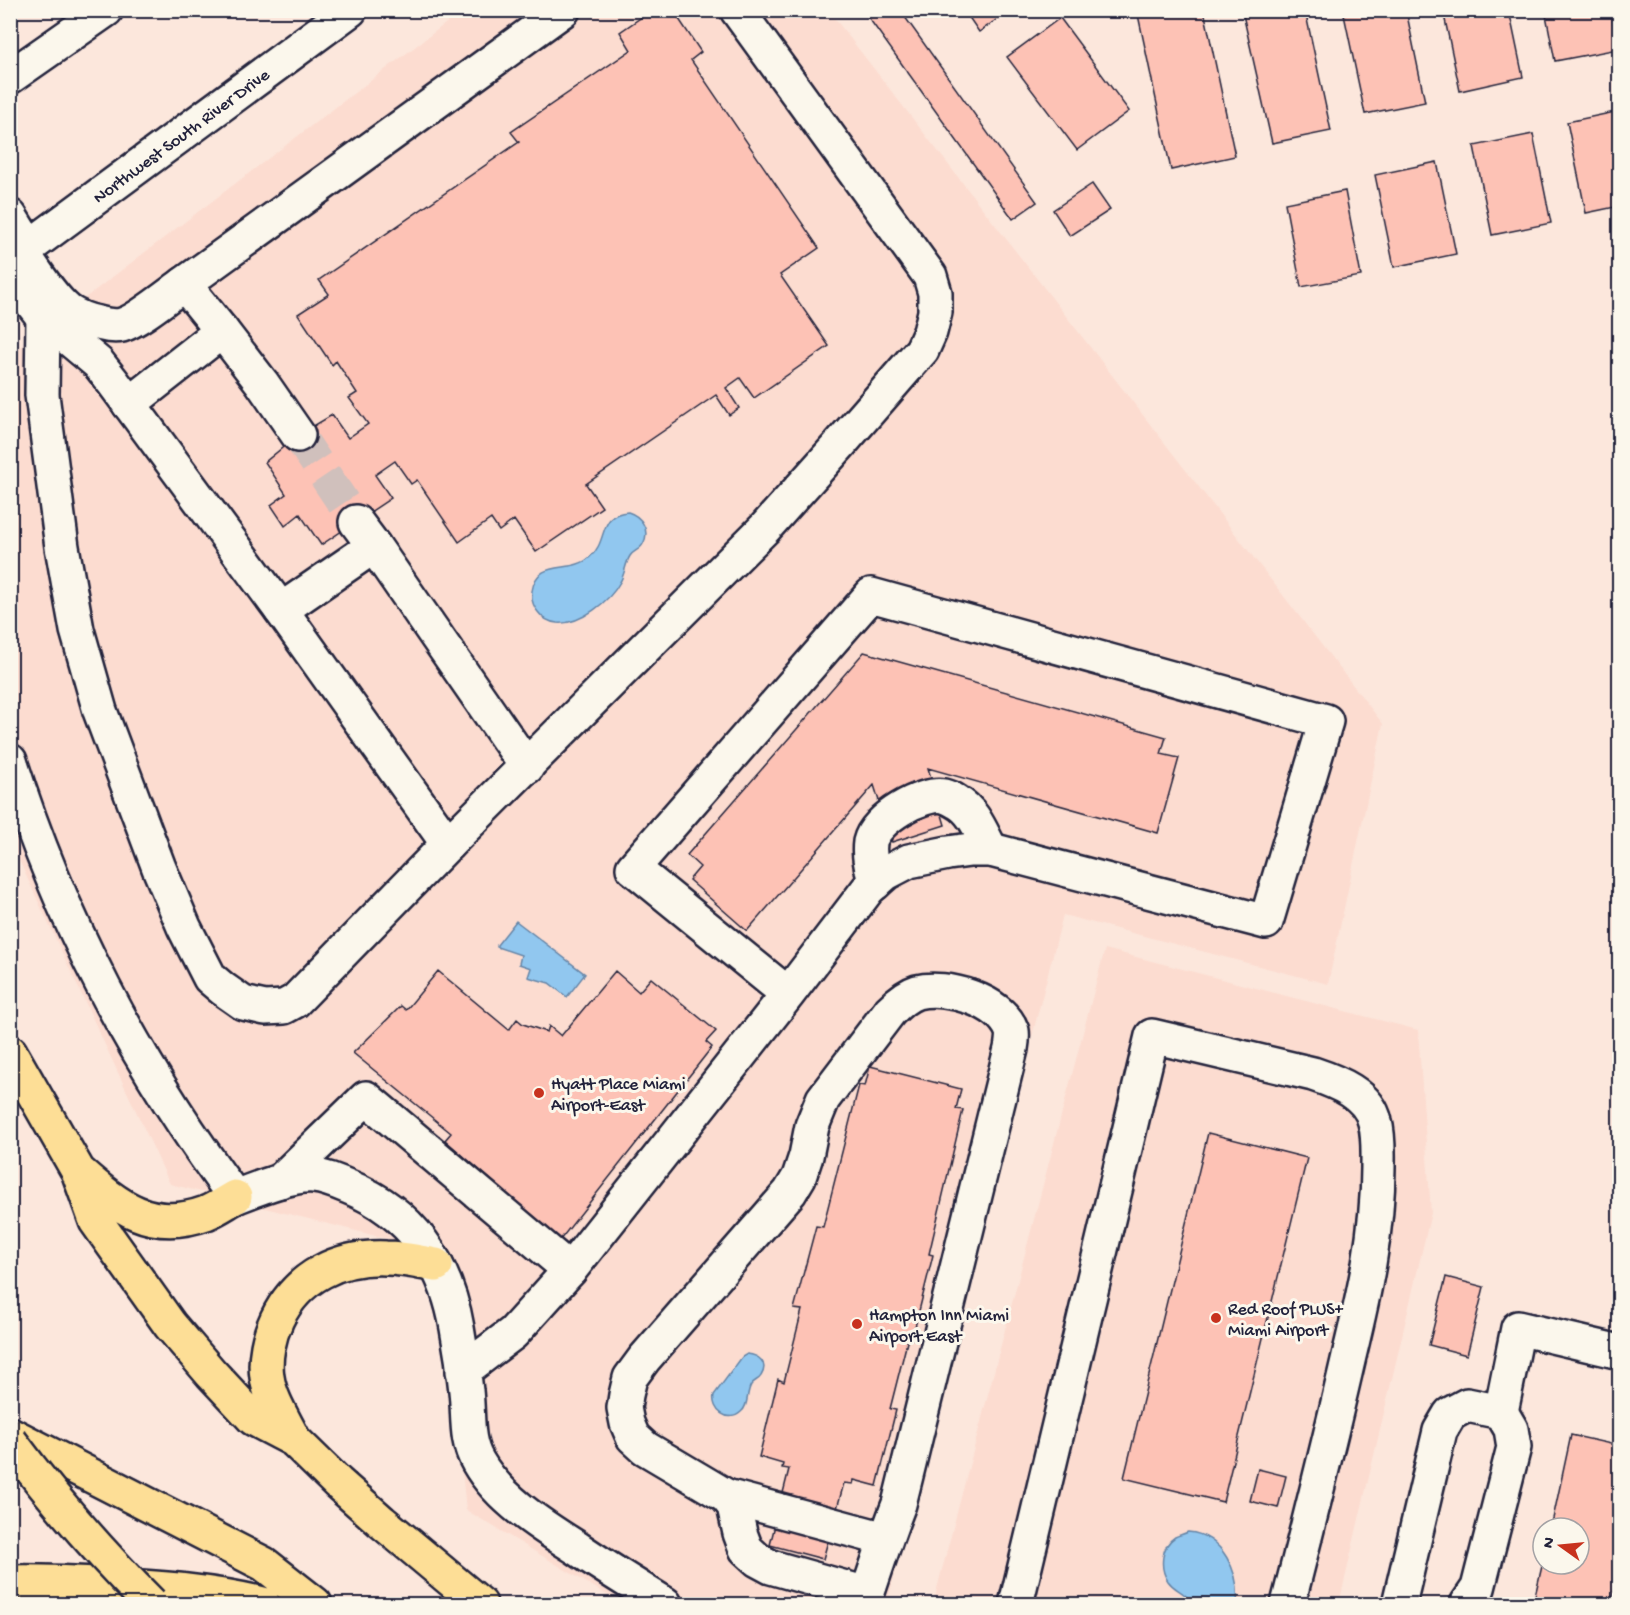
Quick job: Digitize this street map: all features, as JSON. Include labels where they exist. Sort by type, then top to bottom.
[{"type":"highway","points":[[10,1052],[78,1171],[96,1221],[170,1325],[254,1419],[294,1440],[338,1483],[480,1605]]},
{"type":"highway","points":[[78,1171],[106,1196],[120,1205],[142,1216],[156,1219],[180,1219],[194,1216],[208,1212],[235,1197]]},
{"type":"highway","points":[[294,1440],[271,1392],[266,1376],[268,1343],[280,1313],[291,1298],[303,1285],[332,1265],[387,1258],[436,1265]]},
{"type":"highway","points":[[10,1434],[264,1564],[315,1605]]},
{"type":"highway","points":[[10,1441],[36,1476],[109,1562],[151,1605]]},
{"type":"highway","points":[[10,1582],[39,1581],[150,1587],[219,1595],[263,1605]]},
{"type":"street","points":[[10,77],[106,10]]},
{"type":"street","name":"Northwest South River Drive","points":[[18,259],[350,10]]},
{"type":"street","points":[[18,259],[68,311],[81,318],[102,324],[121,325],[184,284],[563,10]]},
{"type":"street","points":[[10,216],[18,259],[43,317],[42,394],[62,547],[77,630],[100,711],[159,868],[184,927],[210,978],[222,989],[243,1002],[265,1008],[284,1007],[295,1001],[448,844],[765,528],[842,444],[922,350],[935,312],[935,293],[930,276],[737,10]]},
{"type":"street","points":[[184,284],[262,382],[298,435]]},
{"type":"street","points":[[43,317],[98,363],[281,610],[448,844]]},
{"type":"street","points":[[129,404],[222,331]]},
{"type":"street","points":[[281,610],[365,534],[527,767]]},
{"type":"street","points":[[464,1371],[513,1333],[570,1270],[788,994],[868,889],[886,873],[909,861],[970,850],[991,850],[1266,922],[1326,721],[871,595],[633,868],[788,994]]},
{"type":"street","points":[[10,761],[34,830],[57,885],[118,1016],[173,1108],[207,1160],[235,1197],[280,1181],[312,1176],[331,1180],[360,1191],[400,1217],[414,1231],[436,1265],[446,1290],[457,1326],[472,1452],[479,1465],[502,1493],[523,1511],[665,1605]]},
{"type":"street","points":[[875,883],[869,856],[870,839],[886,818],[902,807],[924,799],[943,796],[959,802],[971,814],[991,850]]},
{"type":"street","points":[[726,1496],[734,1506],[746,1549],[758,1560],[771,1567],[865,1599],[899,1504],[1011,1049],[1012,1033],[1006,1021],[993,1007],[975,998],[932,990],[915,992],[890,1011],[823,1099],[817,1112],[799,1177],[790,1192],[644,1359],[630,1378],[624,1408],[633,1437],[645,1448],[726,1496],[885,1539]]},
{"type":"street","points":[[1016,1605],[1152,1036],[1313,1074],[1333,1081],[1352,1090],[1366,1105],[1375,1120],[1378,1187],[1374,1238],[1331,1435],[1288,1605]]},
{"type":"street","points":[[280,1181],[366,1098],[570,1270]]},
{"type":"street","points":[[1467,1605],[1478,1588],[1514,1447],[1511,1429],[1500,1412],[1518,1328],[1620,1352]]},
{"type":"street","points":[[1399,1605],[1440,1431],[1450,1414],[1467,1405],[1500,1412]]},
{"type":"shaded area","points":[[462,11],[829,11],[1383,724],[1328,984],[1063,915],[887,1604],[622,1604],[466,1510],[440,1252],[170,1184],[11,843],[10,355]]},
{"type":"shaded area","points":[[1105,949],[1418,1030],[1431,1213],[1339,1604],[933,1604]]},
{"type":"water","points":[[628,512],[641,520],[645,529],[645,539],[642,546],[630,556],[622,579],[609,597],[584,616],[566,623],[557,623],[544,618],[536,610],[532,597],[535,581],[540,574],[548,570],[574,565],[590,557],[600,544],[607,523],[618,514]]},
{"type":"water","points":[[516,921],[585,974],[567,997],[549,983],[528,977],[531,968],[519,964],[521,955],[497,947]]},
{"type":"water","points":[[747,1354],[762,1360],[763,1371],[751,1385],[744,1409],[731,1417],[726,1416],[715,1406],[714,1395],[742,1357]]},
{"type":"water","points":[[1188,1532],[1211,1540],[1227,1558],[1236,1580],[1237,1604],[1191,1604],[1186,1596],[1168,1581],[1163,1570],[1164,1551],[1175,1537]]},
{"type":"building","points":[[652,10],[673,10],[701,52],[691,60],[819,248],[780,275],[829,346],[754,398],[740,378],[726,388],[739,408],[729,415],[716,395],[586,484],[602,507],[536,552],[514,520],[499,531],[491,519],[459,542],[417,480],[411,484],[395,461],[375,475],[391,498],[321,545],[300,514],[285,526],[271,505],[286,494],[265,462],[298,435],[332,415],[348,438],[368,424],[349,398],[357,393],[336,361],[332,365],[298,314],[329,294],[319,280],[519,142],[511,132],[631,50],[620,32]]},
{"type":"building","points":[[863,10],[900,10],[1037,202],[1013,219]]},
{"type":"building","points":[[964,10],[1010,10],[979,32]]},
{"type":"building","points":[[1137,10],[1204,10],[1235,156],[1171,170]]},
{"type":"building","points":[[1242,10],[1305,10],[1331,131],[1272,143]]},
{"type":"building","points":[[1343,10],[1406,10],[1425,102],[1365,114]]},
{"type":"building","points":[[1443,10],[1509,10],[1523,77],[1460,91]]},
{"type":"building","points":[[1545,10],[1611,10],[1618,49],[1555,61]]},
{"type":"building","points":[[1060,18],[1129,111],[1077,150],[1007,57]]},
{"type":"building","points":[[1620,111],[1620,206],[1586,213],[1567,122]]},
{"type":"building","points":[[1533,134],[1551,223],[1492,235],[1474,146]]},
{"type":"building","points":[[1437,162],[1456,254],[1394,267],[1375,175]]},
{"type":"building","points":[[1092,184],[1110,210],[1070,236],[1053,210]]},
{"type":"building","points":[[1345,191],[1361,276],[1301,287],[1285,203]]},
{"type":"building","points":[[864,652],[1166,737],[1161,754],[1179,758],[1158,833],[928,768],[945,825],[892,842],[874,785],[747,931],[689,880],[700,867],[687,855]]},
{"type":"building","name":"Hyatt Place Miami Airport-East","points":[[438,971],[509,1030],[517,1019],[523,1024],[547,1032],[549,1026],[561,1036],[615,971],[639,992],[651,978],[716,1031],[706,1042],[712,1047],[560,1240],[445,1140],[451,1133],[353,1053],[401,1006],[406,1010]]},
{"type":"building","name":"Hampton Inn Miami Airport East","points":[[870,1066],[961,1089],[956,1109],[963,1110],[929,1254],[933,1255],[912,1339],[908,1338],[890,1409],[896,1410],[877,1486],[854,1480],[853,1484],[844,1483],[823,1559],[770,1545],[789,1469],[782,1468],[783,1464],[759,1457],[778,1379],[784,1382],[802,1310],[794,1309],[816,1226],[823,1227],[859,1085],[865,1086]]},
{"type":"building","name":"Red Roof PLUS+ Miami Airport","points":[[1208,1133],[1307,1158],[1223,1502],[1124,1478]]},
{"type":"building","points":[[1446,1277],[1484,1287],[1467,1355],[1429,1345]]},
{"type":"building","points":[[1571,1435],[1620,1446],[1620,1565],[1611,1604],[1533,1604],[1540,1576],[1591,1576],[1591,1516],[1554,1516]]},
{"type":"building","points":[[1258,1469],[1286,1476],[1278,1508],[1250,1501]]},
{"type":"tunnel","points":[[298,435],[356,522]]},
{"type":"place","name":"Hyatt Place Miami Airport-East","points":[[539,1093]]},
{"type":"place","name":"Red Roof PLUS+ Miami Airport","points":[[1216,1318]]},
{"type":"place","name":"Hampton Inn Miami Airport East","points":[[857,1324]]}]
